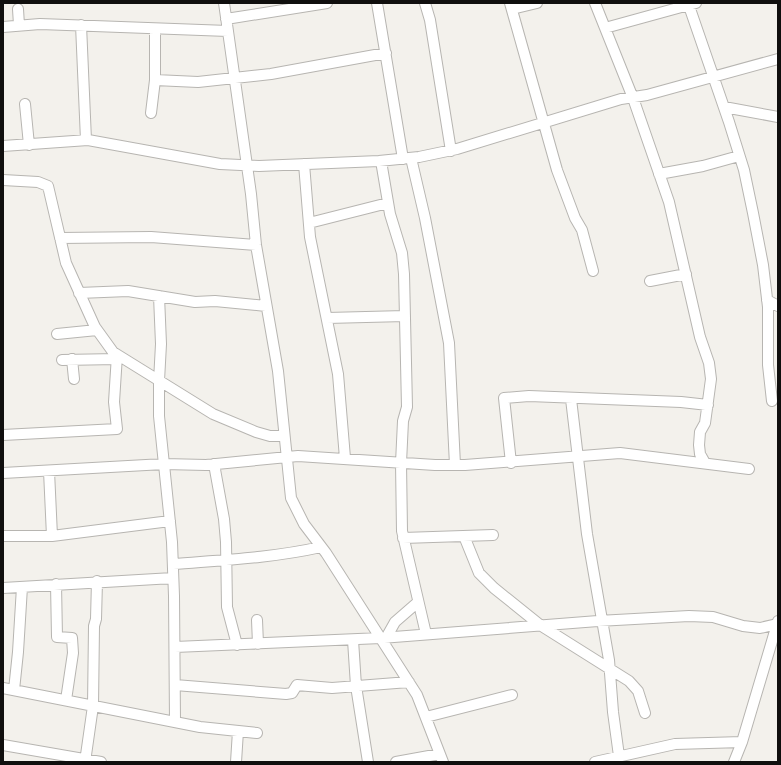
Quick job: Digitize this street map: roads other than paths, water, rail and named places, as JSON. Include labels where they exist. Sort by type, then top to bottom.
[{"type":"street","points":[[224,3],[247,165],[256,245],[278,371],[291,498],[294,507],[304,524],[384,638],[417,695],[442,758],[396,762]]},
{"type":"street","points":[[226,19],[327,3]]},
{"type":"street","points":[[376,3],[407,158],[425,218],[449,343],[455,465]]},
{"type":"street","points":[[425,3],[430,20],[451,151]]},
{"type":"street","points":[[537,3],[511,6],[557,170],[575,218],[582,230],[593,271]]},
{"type":"street","points":[[595,3],[633,98],[668,202],[700,337],[708,363],[711,379],[705,424],[700,432],[699,445],[700,454],[705,463]]},
{"type":"street","points":[[605,28],[691,4],[739,156],[763,265],[767,300],[768,365],[772,401]]},
{"type":"street","points":[[18,8],[19,25]]},
{"type":"street","points":[[3,27],[40,24],[228,31]]},
{"type":"street","points":[[81,25],[86,140]]},
{"type":"street","points":[[151,113],[155,80],[155,29]]},
{"type":"street","points":[[155,80],[198,82],[272,74],[386,54]]},
{"type":"street","points":[[3,146],[86,140],[220,164],[247,165],[380,161],[407,158],[451,151],[621,99],[647,95],[778,59]]},
{"type":"street","points":[[25,104],[29,145]]},
{"type":"street","points":[[724,107],[778,117]]},
{"type":"street","points":[[659,174],[703,166],[739,156]]},
{"type":"street","points":[[380,161],[388,203],[402,252],[404,274],[407,407],[403,421],[401,463],[403,538],[426,634]]},
{"type":"street","points":[[304,164],[314,260],[338,374],[345,458]]},
{"type":"street","points":[[3,180],[38,182],[48,186],[65,258],[79,293],[97,330],[117,357],[213,414],[241,427],[270,436],[284,436]]},
{"type":"street","points":[[309,223],[388,203]]},
{"type":"street","points":[[60,238],[151,237],[256,245]]},
{"type":"street","points":[[650,281],[686,274]]},
{"type":"street","points":[[79,293],[128,291],[195,302],[215,301],[266,306]]},
{"type":"street","points":[[159,296],[162,344],[159,381],[159,416],[173,564],[175,647],[174,722]]},
{"type":"street","points":[[767,300],[778,306]]},
{"type":"street","points":[[327,318],[405,316]]},
{"type":"street","points":[[57,334],[97,330]]},
{"type":"street","points":[[62,360],[117,357]]},
{"type":"street","points":[[3,435],[117,429],[114,402],[117,357]]},
{"type":"street","points":[[72,359],[74,379]]},
{"type":"street","points":[[511,463],[504,398],[529,396],[571,399],[681,402],[708,405]]},
{"type":"street","points":[[571,399],[587,534],[610,668],[613,712],[620,756]]},
{"type":"street","points":[[3,473],[164,464],[214,464],[298,456],[455,465],[511,463],[620,454],[749,469]]},
{"type":"street","points":[[214,464],[224,520],[227,607],[236,645]]},
{"type":"street","points":[[49,471],[52,536]]},
{"type":"street","points":[[3,536],[52,536],[170,521]]},
{"type":"street","points":[[403,538],[493,535]]},
{"type":"street","points":[[464,536],[480,573],[494,588],[540,625],[629,681],[638,691],[646,713]]},
{"type":"street","points":[[173,564],[226,560],[302,551],[321,547]]},
{"type":"street","points":[[3,588],[97,581],[173,578]]},
{"type":"street","points":[[85,761],[93,706],[94,626],[96,619],[97,581]]},
{"type":"street","points":[[56,584],[57,637],[72,638],[73,653],[66,700]]},
{"type":"street","points":[[14,690],[22,587]]},
{"type":"street","points":[[384,638],[395,622],[418,602]]},
{"type":"street","points":[[175,647],[353,640],[602,620],[689,616],[713,618],[743,626],[760,628],[777,623]]},
{"type":"street","points":[[257,620],[258,644]]},
{"type":"street","points":[[734,762],[742,742],[777,623]]},
{"type":"street","points":[[353,640],[356,686],[368,762]]},
{"type":"street","points":[[175,685],[286,694],[292,693],[297,686],[332,688],[409,682]]},
{"type":"street","points":[[3,688],[200,727],[257,733]]},
{"type":"street","points":[[426,717],[512,695]]},
{"type":"street","points":[[236,762],[238,731]]},
{"type":"street","points":[[595,762],[675,744],[742,742]]},
{"type":"street","points":[[3,745],[85,761],[101,762]]}]
